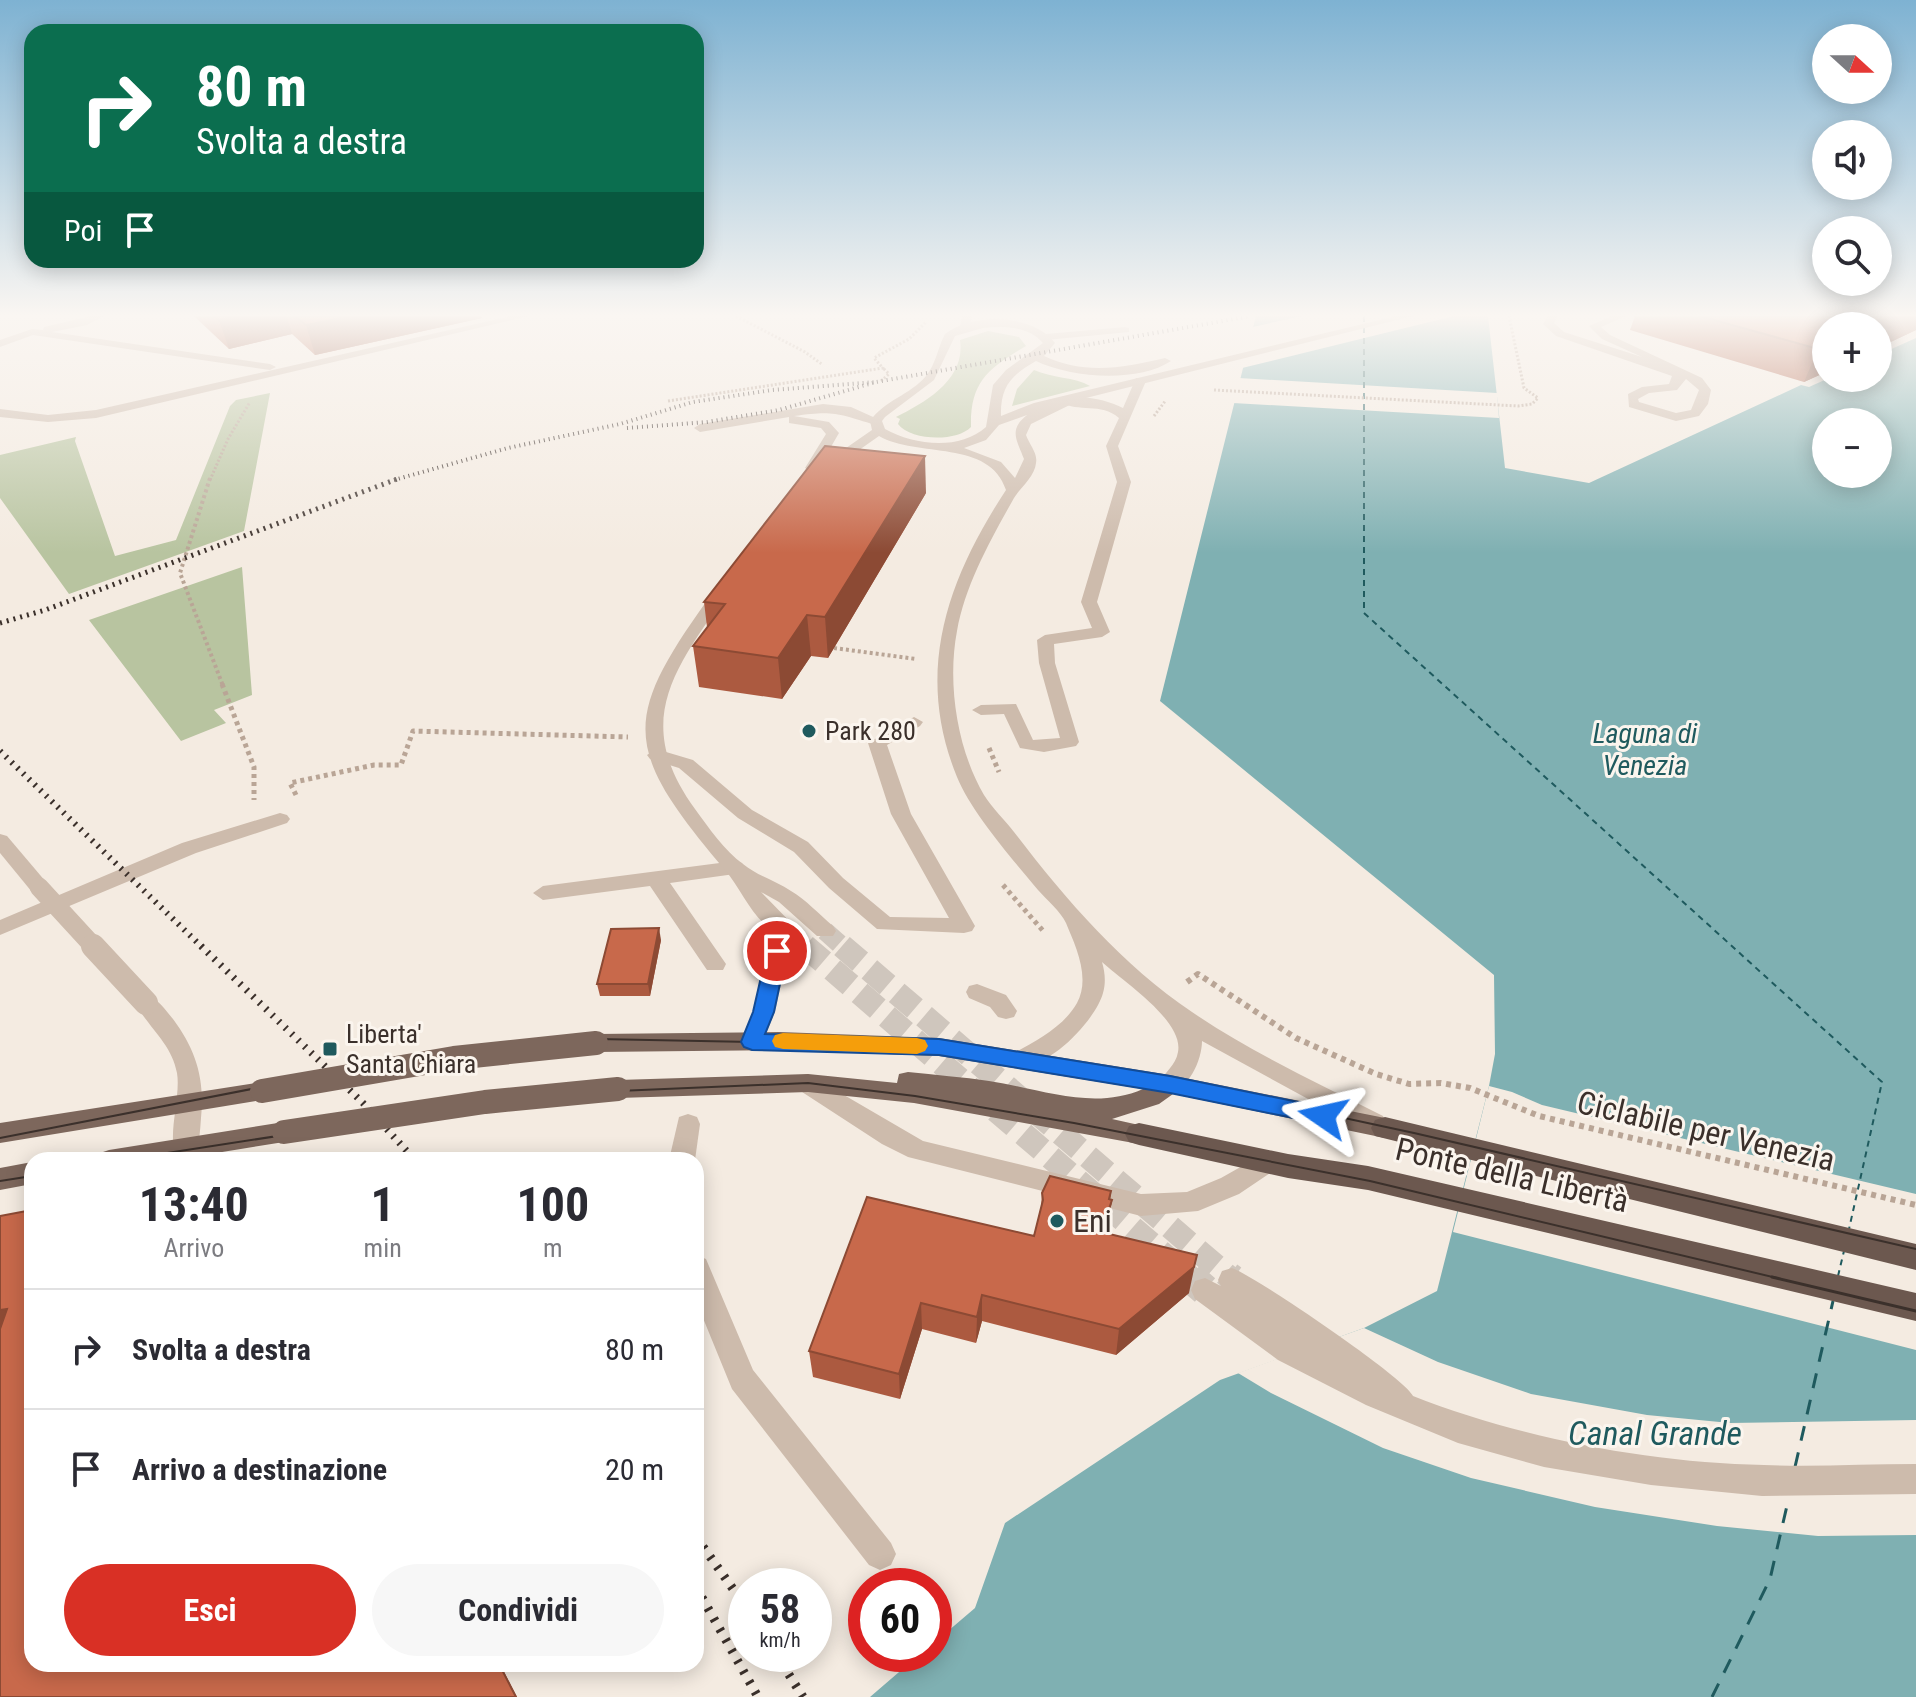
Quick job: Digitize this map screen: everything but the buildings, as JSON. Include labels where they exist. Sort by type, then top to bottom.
[{"type":"highway","name":"Ponte della Libertà","points":[[1385,1128],[1916,1257]]},
{"type":"highway","name":"Ponte della Libertà","points":[[1139,1134],[1409,1188],[1916,1307]]},
{"type":"main road","name":"Ponte della Libertà","points":[[0,1133],[454,1058],[596,1043],[752,1042],[874,1043],[939,1047],[1024,1058],[1385,1128]]},
{"type":"main road","points":[[808,1083],[867,1080],[948,1084],[1086,1109],[1111,1110],[1150,1097],[1170,1084]]},
{"type":"main road","name":"Ponte della Libertà","points":[[156,1152],[485,1102],[618,1089],[808,1083],[914,1094],[1139,1134]]},
{"type":"main road","points":[[0,1179],[24,1174]]},
{"type":"street","points":[[0,413],[20,418],[56,420],[180,395]]},
{"type":"street","points":[[722,430],[799,420],[825,425],[833,433],[805,483],[878,426],[882,413],[908,395]]},
{"type":"street","points":[[994,395],[991,427],[1000,466]]},
{"type":"street","points":[[700,428],[823,408],[847,410],[903,443],[941,446],[967,442],[1024,409],[1087,395]]},
{"type":"street","points":[[981,710],[1010,708],[1026,744],[1044,747],[1070,742],[1047,663],[1045,640],[1102,632],[1089,602],[1124,482],[1112,446],[1137,395]]},
{"type":"street","points":[[1635,395],[1633,404],[1676,417],[1695,413],[1703,401],[1703,395]]},
{"type":"street","points":[[1125,417],[1122,412],[1109,407],[1072,399],[1029,419],[1021,430],[1021,440],[1031,459],[1025,476],[1012,489],[965,580],[951,622],[946,648],[946,679],[957,752],[974,796],[1020,856],[1070,914],[1169,993],[1184,1018],[1283,1076],[1385,1128]]},
{"type":"street","points":[[941,446],[1000,466],[1011,477],[1012,489]]},
{"type":"street","points":[[736,572],[668,667],[653,717],[652,744],[661,772],[679,805],[735,868],[782,940],[764,1012],[752,1042]]},
{"type":"street","points":[[656,755],[686,764],[745,814],[801,847],[836,883],[885,924],[964,926],[907,825],[881,762],[877,743],[914,722]]},
{"type":"street","points":[[0,928],[189,848],[280,819]]},
{"type":"street","points":[[0,840],[146,1003],[183,1049],[188,1064],[192,1102],[185,1147]]},
{"type":"street","points":[[543,893],[735,868],[786,897],[825,931]]},
{"type":"street","points":[[656,877],[668,899],[715,964]]},
{"type":"street","points":[[1024,1058],[1061,1036],[1090,1000],[1094,977],[1092,961],[1070,914]]},
{"type":"street","points":[[977,992],[998,1001],[1006,1011]]},
{"type":"street","points":[[1169,993],[1191,1036],[1190,1057],[1170,1084]]},
{"type":"street","points":[[808,1083],[891,1137],[917,1150],[1141,1205],[1189,1203],[1230,1186],[1267,1162]]},
{"type":"street","points":[[683,1152],[688,1124]]},
{"type":"street","points":[[1219,1285],[1288,1351],[1376,1395],[1458,1428],[1544,1452],[1651,1470],[1762,1481],[1916,1479]]},
{"type":"street","points":[[704,1286],[742,1379],[880,1554]]},
{"type":"path","points":[[668,401],[706,395]]},
{"type":"path","points":[[1314,395],[1503,406],[1532,404],[1538,398],[1534,395]]},
{"type":"path","points":[[250,402],[235,423],[213,476],[186,544],[180,573],[254,767],[254,825]]},
{"type":"path","points":[[834,648],[915,657],[916,674]]},
{"type":"path","points":[[299,804],[290,783],[374,765],[401,765],[413,731],[604,735]]},
{"type":"path","points":[[998,878],[1014,902],[1052,940]]},
{"type":"path","name":"Ciclabile per Venezia","points":[[1169,993],[1198,974],[1282,1029],[1365,1071],[1408,1084],[1446,1083],[1488,1094],[1539,1116],[1916,1205]]},
{"type":"green space","points":[[270,395],[244,531],[69,594],[0,498],[0,455],[76,437],[115,556],[176,540],[230,406],[236,400]]},
{"type":"green space","points":[[975,395],[971,427],[956,435],[934,438],[904,430],[896,417],[931,396]]},
{"type":"green space","points":[[1015,395],[1054,395],[1012,406]]},
{"type":"green space","points":[[242,567],[252,695],[214,710],[226,723],[181,741],[89,620]]},
{"type":"water","points":[[1236,395],[1497,395],[1505,468],[1589,483],[1779,395],[1916,395],[1916,1697],[870,1697],[899,1672],[952,1672],[952,1628],[975,1608],[1005,1523],[1220,1380],[1364,1328],[1437,1291],[1495,1054],[1494,975],[1160,701]]},
{"type":"pier","points":[[1235,395],[1497,395],[1499,418],[1233,403]]},
{"type":"pier","points":[[1489,1086],[1542,1105],[1916,1194],[1916,1350],[1453,1232]]},
{"type":"pier","points":[[1364,1328],[1438,1362],[1531,1394],[1647,1415],[1730,1423],[1916,1420],[1916,1535],[1818,1536],[1717,1526],[1595,1507],[1471,1478],[1383,1448],[1271,1393],[1238,1373]]},
{"type":"ferry route","points":[[1364,395],[1364,613],[1882,1082],[1849,1229]]},
{"type":"ferry route","points":[[1838,1276],[1844,1251]]},
{"type":"ferry route","points":[[1795,1467],[1833,1301]]},
{"type":"ferry route","points":[[1712,1697],[1770,1579],[1789,1497]]},
{"type":"tunnel","points":[[786,929],[808,948]]},
{"type":"tunnel","points":[[825,931],[844,948]]},
{"type":"tunnel","points":[[805,946],[1192,1279]]},
{"type":"tunnel","points":[[842,946],[1231,1279]]},
{"type":"tunnel","points":[[1190,1277],[1205,1290]]},
{"type":"tunnel","points":[[1228,1277],[1232,1280]]},
{"type":"tram line","points":[[0,1138],[313,1077],[475,1050],[598,1039],[752,1042],[825,1037],[933,1044],[1172,1081],[1414,1133],[1916,1249]]},
{"type":"tram line","points":[[174,1152],[485,1104],[618,1091],[808,1083],[915,1096],[1074,1123],[1370,1181],[1781,1279]]},
{"type":"tram line","points":[[0,1181],[24,1177]]},
{"type":"tram line","points":[[1772,1277],[1916,1311]]},
{"type":"railway","points":[[397,479],[508,448],[620,424],[693,402],[738,395]]},
{"type":"railway","points":[[627,428],[707,422],[779,410],[830,395]]},
{"type":"railway","points":[[0,623],[45,610],[397,479]]},
{"type":"railway","points":[[0,751],[203,948]]},
{"type":"railway","points":[[201,946],[363,1103],[408,1152]]},
{"type":"railway","points":[[704,1548],[728,1582]]},
{"type":"railway","points":[[704,1601],[758,1697]]},
{"type":"railway","points":[[787,1672],[803,1697]]},
{"type":"slow traffic","points":[[783,1041],[917,1046]]},
{"type":"place","name":"Park 280","points":[[809,731]]},
{"type":"place","name":"Liberta' Santa Chiara","points":[[330,1049]]},
{"type":"place","name":"Eni","points":[[1057,1221]]},
{"type":"route","points":[[777,951],[764,1012],[752,1042],[874,1043],[939,1047],[1024,1058],[1323,1116]]},
{"type":"water label","name":"Laguna di Venezia","points":[[1645,749]]},
{"type":"water label","name":"Canal Grande","points":[[1655,1433]]}]
